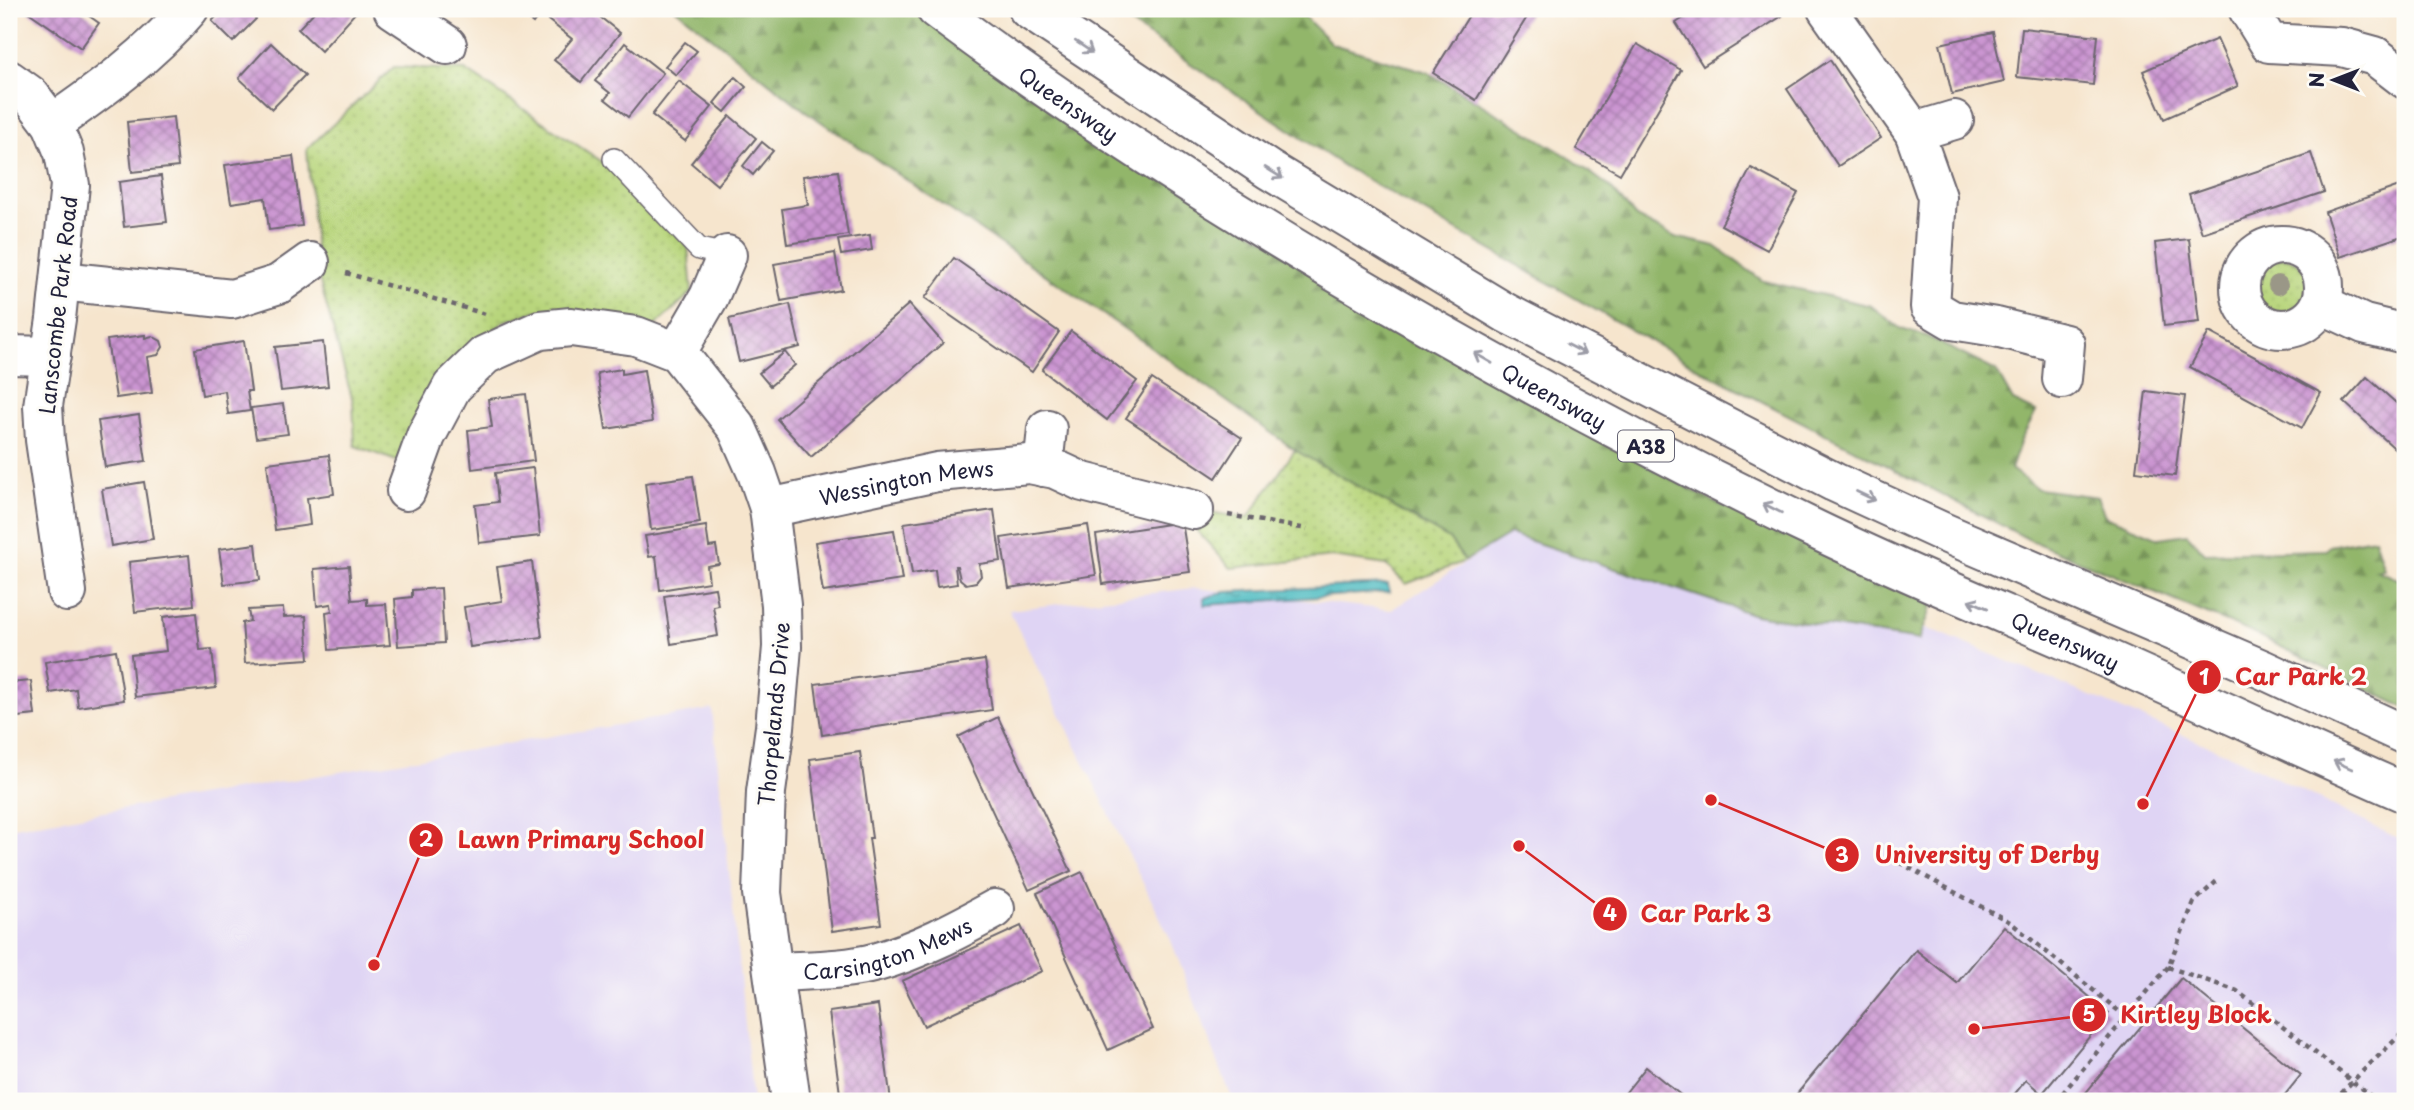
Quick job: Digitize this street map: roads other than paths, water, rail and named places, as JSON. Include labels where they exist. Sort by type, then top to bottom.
[{"type":"main road","points":[[52,124],[110,83],[151,48],[189,9]]},
{"type":"main road","points":[[393,9],[447,45]]},
{"type":"main road","name":"Queensway","points":[[936,9],[1081,111],[1222,204],[1499,368],[1808,526],[1944,590],[2077,646],[2405,793]]},
{"type":"main road","name":"A38","points":[[1028,9],[1269,170],[1507,313],[1614,370],[1834,482],[1945,533],[2264,670],[2405,735]]},
{"type":"main road","points":[[1827,9],[1914,132],[1937,197],[1930,307],[1952,320],[1996,327],[2065,344],[2062,379]]},
{"type":"main road","points":[[2248,9],[2269,43],[2342,47],[2375,57],[2405,79]]},
{"type":"main road","name":"Lanscombe Park Road","points":[[9,80],[30,95],[52,124],[64,153],[70,185],[61,281],[43,406],[67,592]]},
{"type":"main road","points":[[1914,132],[1954,120]]},
{"type":"main road","points":[[407,491],[426,436],[452,387],[485,355],[540,330],[570,327],[636,336],[677,352],[709,298],[727,255]]},
{"type":"main road","points":[[61,281],[232,299],[279,284],[310,262]]},
{"type":"main road","points":[[2320,304],[2364,324],[2405,334]]},
{"type":"main road","name":"Thorpelands Drive","points":[[677,352],[737,428],[769,508],[777,564],[782,647],[765,805],[762,894],[791,1101]]},
{"type":"main road","points":[[9,355],[51,356]]},
{"type":"main road","points":[[1043,467],[1047,429]]},
{"type":"main road","name":"Wessington Mews","points":[[769,508],[937,472],[1029,464],[1083,482],[1194,510]]},
{"type":"main road","name":"Carsington Mews","points":[[775,972],[834,969],[875,962],[938,940],[995,909]]},
{"type":"lane","points":[[614,159],[698,249],[727,255]]},
{"type":"water","points":[[1388,584],[1389,592],[1205,605],[1204,598],[1225,592]]},
{"type":"place","name":"University of Derby","points":[[1711,800]]},
{"type":"place","name":"Car Park 2","points":[[2143,804]]},
{"type":"place","name":"Car Park 3","points":[[1519,846]]},
{"type":"place","name":"Lawn Primary School","points":[[374,965]]},
{"type":"place","name":"Kirtley Block","points":[[1974,1029]]}]
